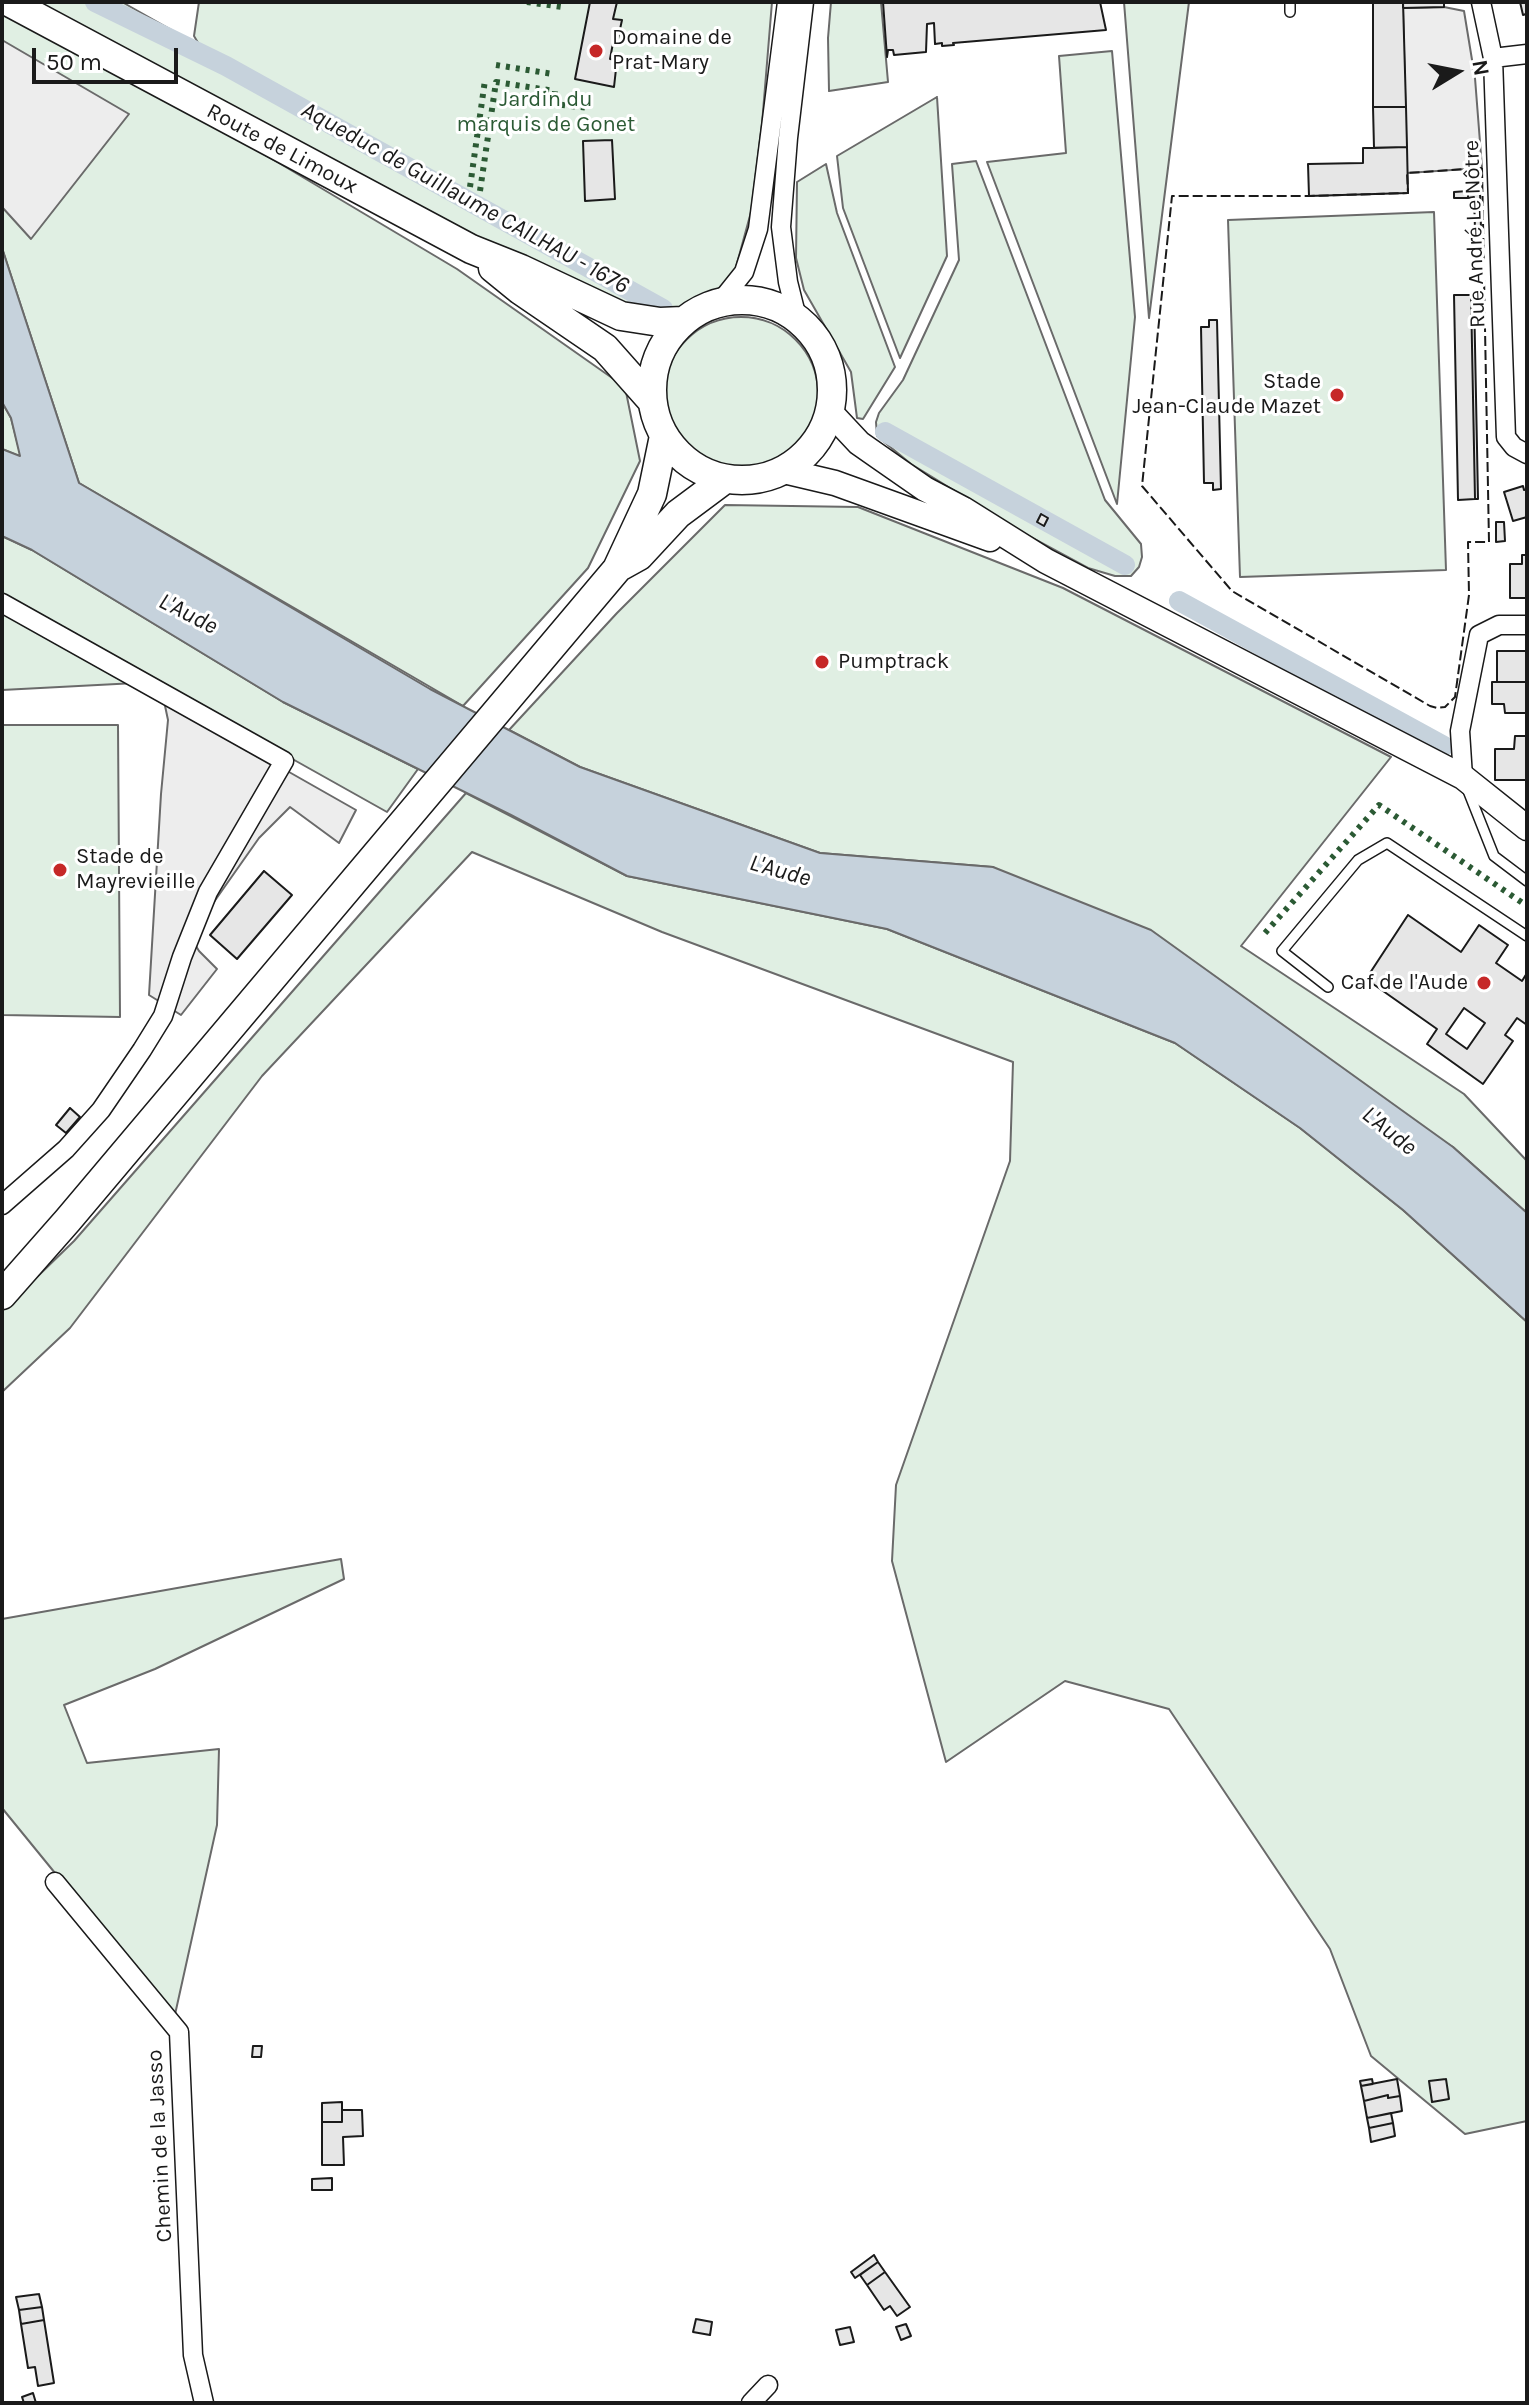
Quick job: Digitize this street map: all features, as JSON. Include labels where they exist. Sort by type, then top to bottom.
[{"type":"main road","name":"Route de Limoux","points":[[9,2],[471,249]]},
{"type":"main road","points":[[471,249],[621,316],[660,322],[683,321]]},
{"type":"main road","points":[[471,249],[520,290],[605,348],[652,401]]},
{"type":"main road","points":[[761,301],[797,318],[820,344],[828,361],[832,386],[830,412],[824,430],[813,446],[784,471],[755,480],[725,479],[704,473],[690,464],[664,436],[652,401],[653,371],[664,344],[683,321],[720,302],[761,301]]},
{"type":"main road","points":[[830,412],[859,443],[925,489],[1046,561],[1463,777],[1527,828]]},
{"type":"main road","points":[[2,1295],[617,569],[652,494],[664,436]]},
{"type":"main road","points":[[784,471],[850,488],[1046,561]]},
{"type":"main road","points":[[617,569],[639,556],[678,514],[725,479]]},
{"type":"street","points":[[720,302],[744,272],[758,229],[787,2]]},
{"type":"street","points":[[797,318],[788,282],[781,227],[804,2]]},
{"type":"street","name":"Rue André Le Nôtre","points":[[1481,2],[1493,58],[1506,437],[1514,447],[1527,454]]},
{"type":"street","points":[[1493,58],[1527,54]]},
{"type":"street","points":[[2,603],[284,761],[208,892],[163,1016],[142,1050],[101,1110],[66,1149],[2,1205]]},
{"type":"street","points":[[1463,777],[1460,731],[1479,635],[1499,625],[1527,625]]},
{"type":"street","name":"Chemin de la Jasso","points":[[55,1882],[179,2032],[193,2355],[204,2403]]},
{"type":"street","points":[[751,2403],[768,2385]]},
{"type":"lane","points":[[1463,777],[1494,856],[1527,881]]},
{"type":"lane","points":[[1328,987],[1282,951],[1358,860],[1387,843],[1527,936]]},
{"type":"green space","name":"Jardin du marquis de Gonet","points":[[37,2],[122,2],[200,46],[194,36],[199,2],[772,2],[751,212],[733,278],[715,293],[653,316],[568,285]]},
{"type":"green space","points":[[831,2],[881,2],[888,82],[829,91]]},
{"type":"green space","points":[[1124,2],[1189,2],[1149,318]]},
{"type":"green space","points":[[2,6],[279,163],[457,269],[625,387],[640,461],[588,568],[463,706],[79,483],[2,248]]},
{"type":"green space","points":[[1112,51],[1135,317],[1117,504],[987,162],[1066,153],[1059,56]]},
{"type":"green space","points":[[937,97],[947,256],[900,358],[843,208],[837,156]]},
{"type":"green space","points":[[976,161],[1105,500],[1141,544],[1139,567],[1131,576],[1115,576],[1088,568],[1025,534],[911,464],[877,436],[879,413],[903,380],[959,260],[952,164]]},
{"type":"green space","points":[[826,164],[837,213],[895,367],[863,419],[857,418],[851,372],[804,290],[796,258],[797,182]]},
{"type":"green space","name":"Stade Jean-Claude Mazet","points":[[1434,212],[1446,570],[1240,577],[1228,220]]},
{"type":"green space","points":[[741,317],[771,323],[796,339],[812,364],[818,394],[812,424],[796,449],[771,465],[741,471],[711,465],[686,449],[670,424],[664,394],[670,364],[686,339],[711,323]]},
{"type":"green space","points":[[2,402],[11,418],[21,457],[2,449]]},
{"type":"green space","points":[[725,505],[858,507],[1063,588],[1391,757],[1241,946],[1464,1094],[1527,1161],[1527,1213],[1453,1147],[993,867],[820,853],[580,767],[509,730],[617,613]]},
{"type":"green space","points":[[2,536],[32,550],[283,702],[418,769],[387,812],[155,682],[2,690]]},
{"type":"green space","name":"Stade de Mayrevieille","points":[[2,725],[118,725],[120,1017],[2,1015]]},
{"type":"green space","points":[[466,793],[627,876],[887,929],[1175,1043],[1300,1128],[1403,1210],[1527,1322],[1527,2121],[1465,2134],[1371,2056],[1330,1949],[1169,1709],[1065,1681],[946,1762],[892,1561],[896,1485],[1010,1161],[1013,1062],[662,932],[472,852],[262,1076],[70,1328],[2,1392],[2,1311],[74,1241]]},
{"type":"green space","points":[[341,1559],[344,1579],[155,1669],[64,1705],[87,1763],[219,1749],[217,1825],[174,2019],[2,1808],[2,1619]]},
{"type":"shaded area","points":[[1444,7],[1464,11],[1475,78],[1482,168],[1407,173],[1403,8]]},
{"type":"shaded area","points":[[2,40],[129,114],[31,239],[2,207]]},
{"type":"shaded area","points":[[164,701],[356,810],[339,843],[290,807],[259,838],[190,936],[199,951],[217,969],[181,1015],[149,995],[168,720]]},
{"type":"water","name":"L'Aude","points":[[2,248],[79,483],[430,689],[580,767],[820,853],[993,867],[1151,930],[1453,1147],[1527,1213],[1527,1322],[1403,1210],[1300,1128],[1175,1043],[887,929],[627,876],[283,702],[32,550],[2,536],[2,449],[20,456],[11,418],[2,402]]},
{"type":"building","name":"Domaine de Prat-Mary","points":[[590,2],[617,2],[613,19],[622,20],[610,59],[617,60],[614,87],[575,79]]},
{"type":"building","points":[[883,2],[1100,2],[1106,30],[942,46],[942,43],[935,44],[934,23],[927,24],[926,52],[894,55],[893,50],[888,50],[887,57]]},
{"type":"building","points":[[1373,2],[1403,2],[1406,107],[1373,107]]},
{"type":"building","points":[[1403,2],[1444,2],[1444,7],[1403,8]]},
{"type":"building","points":[[1520,2],[1527,2],[1527,18],[1526,14],[1523,15]]},
{"type":"building","points":[[1373,107],[1406,107],[1407,147],[1374,148]]},
{"type":"building","points":[[612,140],[615,199],[585,201],[583,141]]},
{"type":"building","points":[[1407,147],[1408,193],[1309,196],[1308,164],[1363,163],[1363,148]]},
{"type":"building","points":[[1468,191],[1468,198],[1454,198],[1454,192]]},
{"type":"building","points":[[1468,191],[1480,191],[1481,229],[1475,229],[1474,197],[1468,198]]},
{"type":"building","points":[[1454,295],[1471,295],[1475,499],[1458,500]]},
{"type":"building","points":[[1471,295],[1474,295],[1478,499],[1475,499]]},
{"type":"building","points":[[1209,320],[1217,320],[1221,489],[1213,490],[1213,483],[1204,483],[1201,327],[1209,327]]},
{"type":"building","points":[[1523,486],[1524,490],[1527,489],[1527,517],[1513,521],[1504,492]]},
{"type":"building","points":[[1041,514],[1048,518],[1044,526],[1037,522]]},
{"type":"building","points":[[1496,522],[1504,522],[1505,541],[1496,542]]},
{"type":"building","points":[[1522,555],[1527,555],[1527,598],[1510,598],[1510,564],[1522,564]]},
{"type":"building","points":[[1497,651],[1527,651],[1527,682],[1497,682]]},
{"type":"building","points":[[1492,682],[1526,682],[1527,713],[1505,713],[1504,704],[1492,704]]},
{"type":"building","points":[[1515,736],[1527,736],[1527,780],[1495,780],[1495,749],[1514,749]]},
{"type":"building","points":[[264,871],[292,895],[237,959],[210,935]]},
{"type":"building","name":"Caf de l'Aude","points":[[1408,915],[1461,952],[1479,925],[1508,945],[1496,963],[1522,981],[1527,973],[1527,1025],[1517,1018],[1505,1035],[1513,1041],[1483,1084],[1427,1044],[1437,1029],[1366,979]],"holes":[[[1464,1008],[1485,1023],[1467,1049],[1446,1034]]]},
{"type":"building","points":[[70,1108],[80,1117],[66,1133],[56,1125]]},
{"type":"building","points":[[253,2046],[262,2046],[261,2057],[252,2057]]},
{"type":"building","points":[[1372,2079],[1373,2084],[1361,2086],[1360,2081]]},
{"type":"building","points":[[1397,2079],[1400,2096],[1388,2098],[1388,2095],[1364,2101],[1361,2086]]},
{"type":"building","points":[[1446,2079],[1449,2099],[1432,2102],[1429,2081]]},
{"type":"building","points":[[1388,2095],[1388,2098],[1400,2096],[1402,2111],[1367,2118],[1364,2101]]},
{"type":"building","points":[[342,2102],[342,2122],[322,2122],[322,2103]]},
{"type":"building","points":[[342,2110],[362,2110],[363,2136],[343,2137],[344,2165],[322,2165],[322,2122],[342,2122]]},
{"type":"building","points":[[1391,2113],[1393,2123],[1369,2128],[1367,2118]]},
{"type":"building","points":[[1393,2123],[1395,2136],[1371,2142],[1369,2128]]},
{"type":"building","points":[[332,2178],[332,2190],[312,2190],[312,2179]]},
{"type":"building","points":[[874,2255],[878,2262],[855,2278],[851,2272]]},
{"type":"building","points":[[878,2262],[885,2272],[867,2285],[860,2275]]},
{"type":"building","points":[[885,2272],[910,2307],[897,2316],[890,2306],[884,2310],[867,2285]]},
{"type":"building","points":[[39,2294],[42,2307],[19,2310],[16,2297]]},
{"type":"building","points":[[42,2307],[44,2320],[21,2324],[19,2310]]},
{"type":"building","points":[[696,2319],[712,2322],[710,2335],[693,2332]]},
{"type":"building","points":[[44,2320],[54,2383],[38,2386],[35,2367],[28,2368],[21,2324]]},
{"type":"building","points":[[906,2324],[911,2336],[901,2340],[896,2327]]},
{"type":"building","points":[[850,2327],[854,2342],[840,2345],[836,2330]]},
{"type":"building","points":[[33,2393],[36,2403],[24,2403],[22,2397]]},
{"type":"waterway","name":"Aqueduc de Guillaume CAILHAU - 1676","points":[[95,2],[226,66],[663,309]]},
{"type":"waterway","name":"Aqueduc de Guillaume CAILHAU - 1676","points":[[885,432],[1125,565]]},
{"type":"waterway","name":"Aqueduc de Guillaume CAILHAU - 1676","points":[[1179,601],[1444,746]]},
{"type":"hedge","points":[[527,2],[562,7]]},
{"type":"hedge","points":[[496,65],[553,74]]},
{"type":"hedge","points":[[470,187],[485,80]]},
{"type":"hedge","points":[[480,191],[496,82],[555,91],[554,104],[589,108]]},
{"type":"hedge","points":[[1265,933],[1379,805],[1527,906]]},
{"type":"fence","points":[[1482,168],[1489,542],[1468,542],[1469,595],[1455,697],[1445,707],[1437,708],[1232,591],[1142,486],[1172,196],[1408,193],[1407,173],[1482,168]]},
{"type":"place","name":"Domaine de Prat-Mary","points":[[596,51]]},
{"type":"place","name":"Stade Jean-Claude Mazet","points":[[1337,395]]},
{"type":"place","name":"Pumptrack","points":[[822,662]]},
{"type":"place","name":"Stade de Mayrevieille","points":[[60,870]]},
{"type":"place","name":"Caf de l'Aude","points":[[1484,983]]}]
